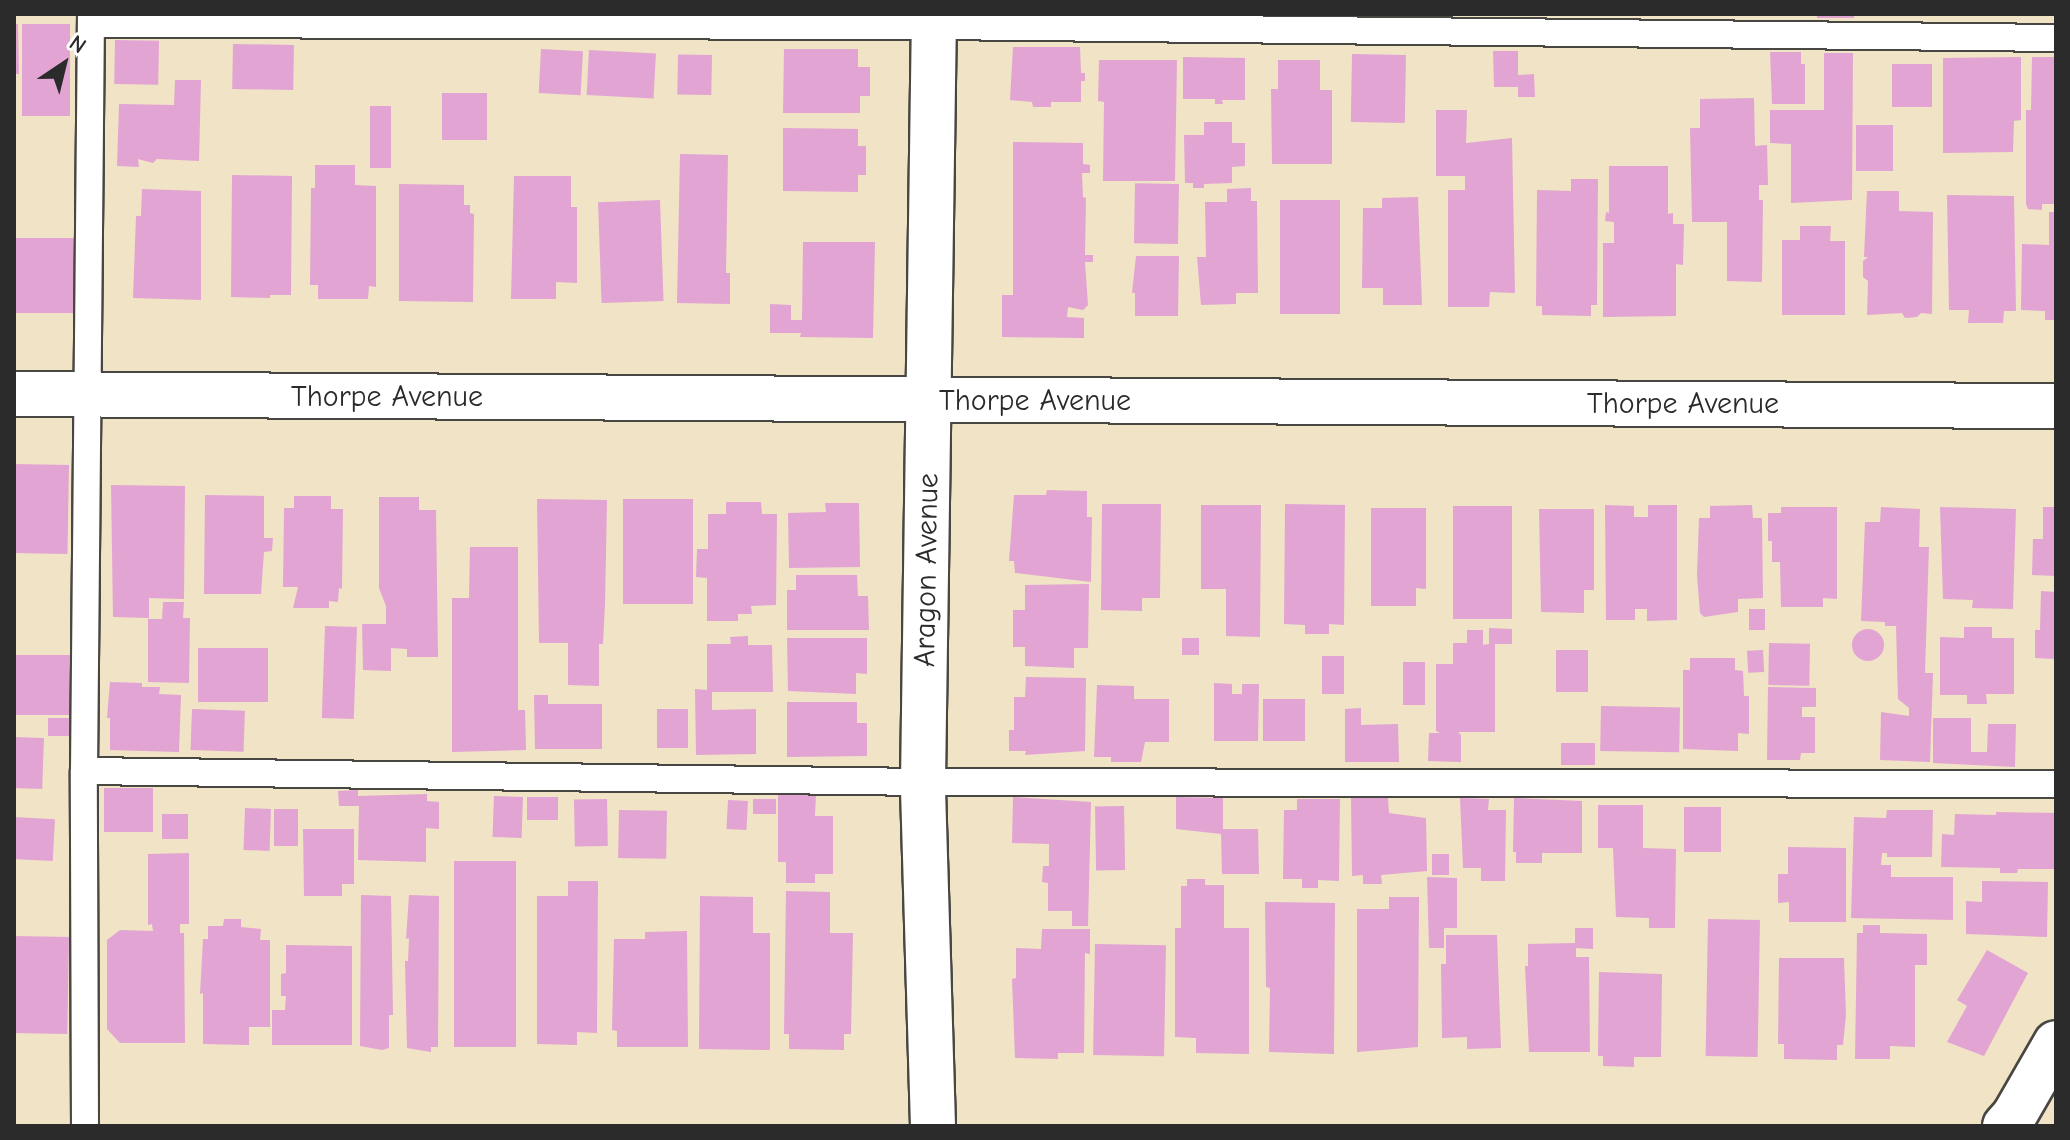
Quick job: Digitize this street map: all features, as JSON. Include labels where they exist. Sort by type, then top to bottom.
[{"type":"street","name":"Aragon Avenue","points":[[933,1126],[923,782],[931,401],[934,20]]},
{"type":"street","name":"Thorpe Avenue","points":[[14,394],[2056,406]]},
{"type":"street","points":[[2005,1126],[2014,1116],[2056,1043]]},
{"type":"lane","points":[[85,1126],[84,771],[91,19],[934,20],[2056,38]]},
{"type":"lane","points":[[84,771],[923,782],[2056,784]]},
{"type":"building","points":[[1817,14],[1854,14],[1854,18],[1817,18]]},
{"type":"building","points":[[14,24],[18,24],[19,74],[14,74]]},
{"type":"building","points":[[22,24],[70,24],[70,116],[22,116]]},
{"type":"building","points":[[115,40],[159,41],[158,85],[114,84]]},
{"type":"building","points":[[233,44],[294,45],[293,90],[232,89]]},
{"type":"building","points":[[1013,47],[1080,47],[1081,73],[1085,73],[1085,81],[1081,81],[1081,102],[1051,102],[1051,107],[1033,107],[1032,102],[1010,100]]},
{"type":"building","points":[[541,49],[583,51],[581,95],[539,93]]},
{"type":"building","points":[[784,49],[858,49],[858,67],[870,67],[870,96],[860,96],[860,113],[783,113]]},
{"type":"building","points":[[589,50],[656,54],[654,98],[587,95]]},
{"type":"building","points":[[1493,51],[1518,51],[1518,75],[1534,74],[1535,97],[1518,97],[1518,87],[1494,87]]},
{"type":"building","points":[[1770,52],[1801,52],[1801,64],[1805,64],[1805,104],[1772,104]]},
{"type":"building","points":[[1824,53],[1853,53],[1852,200],[1791,203],[1791,144],[1770,143],[1770,110],[1824,110]]},
{"type":"building","points":[[678,54],[712,55],[711,95],[677,94]]},
{"type":"building","points":[[1352,54],[1406,55],[1405,123],[1351,122]]},
{"type":"building","points":[[1183,57],[1245,58],[1245,100],[1222,100],[1223,104],[1215,104],[1215,99],[1183,99]]},
{"type":"building","points":[[2021,57],[2021,120],[2014,121],[2013,152],[1943,153],[1943,58]]},
{"type":"building","points":[[2032,57],[2056,57],[2056,204],[2042,204],[2042,210],[2028,209],[2026,204],[2026,110],[2031,110]]},
{"type":"building","points":[[1099,60],[1177,60],[1175,181],[1103,181],[1104,102],[1098,101]]},
{"type":"building","points":[[1278,60],[1320,60],[1320,90],[1332,90],[1332,164],[1272,164],[1271,89],[1278,89]]},
{"type":"building","points":[[1892,64],[1932,64],[1932,107],[1892,107]]},
{"type":"building","points":[[175,80],[201,80],[199,161],[157,159],[153,163],[138,159],[139,167],[117,166],[119,104],[174,105]]},
{"type":"building","points":[[442,93],[487,93],[487,140],[442,140]]},
{"type":"building","points":[[1754,98],[1755,146],[1767,145],[1768,185],[1759,185],[1759,200],[1763,200],[1762,282],[1727,281],[1727,222],[1692,222],[1690,128],[1700,128],[1700,99]]},
{"type":"building","points":[[370,106],[391,106],[391,168],[370,168]]},
{"type":"building","points":[[1436,110],[1467,110],[1466,143],[1512,138],[1515,293],[1490,292],[1489,307],[1448,307],[1448,190],[1465,190],[1465,176],[1436,176]]},
{"type":"building","points":[[1204,122],[1232,122],[1232,143],[1245,143],[1245,166],[1232,167],[1232,183],[1204,184],[1204,188],[1193,188],[1193,183],[1185,183],[1184,135],[1204,135]]},
{"type":"building","points":[[1856,125],[1893,125],[1893,171],[1856,171]]},
{"type":"building","points":[[783,128],[858,129],[858,146],[866,146],[866,175],[858,175],[858,192],[783,191]]},
{"type":"building","points":[[1013,142],[1083,143],[1083,164],[1090,165],[1090,173],[1082,173],[1083,197],[1086,198],[1085,255],[1093,255],[1093,262],[1085,262],[1088,305],[1083,310],[1068,307],[1067,317],[1084,318],[1084,338],[1002,337],[1002,295],[1013,295]]},
{"type":"building","points":[[680,154],[728,155],[726,273],[730,273],[730,304],[677,303]]},
{"type":"building","points":[[315,165],[355,165],[355,185],[376,186],[376,287],[369,286],[368,299],[318,299],[318,285],[310,285],[311,188],[315,188]]},
{"type":"building","points":[[1609,166],[1668,166],[1668,214],[1673,213],[1673,224],[1684,224],[1683,265],[1676,264],[1676,316],[1603,317],[1603,243],[1614,243],[1614,222],[1605,221],[1606,212],[1609,213]]},
{"type":"building","points":[[232,175],[292,176],[291,295],[231,297]]},
{"type":"building","points":[[514,176],[571,176],[571,207],[577,207],[577,283],[556,282],[556,299],[511,299]]},
{"type":"building","points":[[1571,179],[1598,179],[1597,305],[1591,305],[1591,316],[1542,315],[1542,306],[1536,306],[1537,190],[1571,191]]},
{"type":"building","points":[[1135,183],[1179,184],[1178,244],[1134,243]]},
{"type":"building","points":[[399,184],[464,185],[464,205],[470,205],[470,213],[474,214],[473,302],[399,301]]},
{"type":"building","points":[[1251,188],[1251,201],[1257,201],[1258,293],[1236,293],[1236,304],[1201,305],[1197,257],[1206,257],[1205,202],[1227,202],[1227,189]]},
{"type":"building","points":[[142,189],[201,191],[201,300],[133,298],[136,216],[141,216]]},
{"type":"building","points":[[1867,191],[1899,191],[1899,211],[1933,212],[1932,314],[1921,313],[1917,317],[1905,318],[1902,313],[1867,315],[1868,281],[1863,277],[1863,261],[1868,257],[1864,257]]},
{"type":"building","points":[[1947,195],[2014,196],[2016,311],[2004,311],[2003,323],[1968,323],[1969,310],[1949,310]]},
{"type":"building","points":[[1418,197],[1422,305],[1383,305],[1383,288],[1362,288],[1363,208],[1382,208],[1382,198]]},
{"type":"building","points":[[660,200],[664,301],[602,303],[598,202]]},
{"type":"building","points":[[1280,200],[1340,200],[1340,314],[1280,314]]},
{"type":"building","points":[[2049,212],[2056,212],[2056,320],[2045,320],[2045,311],[2021,310],[2022,244],[2049,245]]},
{"type":"building","points":[[1800,226],[1831,226],[1830,241],[1845,241],[1845,315],[1782,315],[1782,240],[1800,240]]},
{"type":"building","points":[[14,238],[75,238],[75,313],[14,313]]},
{"type":"building","points":[[803,242],[875,242],[873,338],[800,337],[801,333],[770,333],[770,304],[791,305],[791,320],[802,320]]},
{"type":"building","points":[[1136,256],[1179,256],[1178,316],[1135,316],[1135,293],[1132,293]]},
{"type":"building","points":[[14,464],[69,465],[67,554],[14,553]]},
{"type":"building","points":[[111,485],[185,486],[184,599],[149,598],[149,618],[113,617]]},
{"type":"building","points":[[1047,490],[1087,491],[1087,517],[1092,517],[1091,582],[1015,573],[1014,561],[1009,561],[1014,495],[1046,495]]},
{"type":"building","points":[[205,495],[264,496],[264,538],[273,538],[272,551],[264,552],[261,594],[204,594]]},
{"type":"building","points":[[294,496],[331,496],[331,509],[343,509],[342,589],[339,588],[338,602],[329,601],[329,608],[293,608],[298,587],[283,587],[284,508],[294,508]]},
{"type":"building","points":[[379,497],[419,497],[419,510],[436,510],[438,657],[407,657],[407,649],[391,648],[391,671],[363,670],[362,624],[386,624],[386,606],[379,588]]},
{"type":"building","points":[[537,499],[607,500],[605,604],[603,644],[599,644],[599,686],[568,685],[568,643],[539,643]]},
{"type":"building","points":[[623,499],[693,499],[693,604],[623,604]]},
{"type":"building","points":[[726,502],[761,502],[762,514],[777,514],[776,605],[751,606],[752,614],[738,614],[738,621],[707,621],[707,578],[696,577],[697,549],[708,549],[708,514],[726,514]]},
{"type":"building","points":[[825,503],[859,503],[860,567],[789,568],[788,513],[826,512]]},
{"type":"building","points":[[1102,504],[1161,504],[1160,598],[1142,598],[1142,611],[1101,610]]},
{"type":"building","points":[[1285,504],[1345,505],[1344,625],[1329,624],[1329,634],[1305,634],[1305,625],[1284,624]]},
{"type":"building","points":[[1201,505],[1261,505],[1260,637],[1226,636],[1226,589],[1201,589]]},
{"type":"building","points":[[1605,505],[1634,506],[1634,517],[1648,517],[1648,505],[1677,505],[1677,620],[1647,621],[1647,609],[1635,609],[1635,620],[1606,620]]},
{"type":"building","points":[[1752,505],[1753,518],[1762,518],[1763,598],[1738,599],[1738,612],[1704,617],[1700,613],[1697,575],[1699,518],[1710,518],[1710,506]]},
{"type":"building","points":[[1453,506],[1512,506],[1512,619],[1453,619]]},
{"type":"building","points":[[1781,507],[1837,507],[1837,599],[1823,598],[1823,607],[1781,607],[1780,562],[1772,562],[1768,513],[1781,513]]},
{"type":"building","points":[[1881,507],[1920,509],[1919,547],[1929,547],[1925,673],[1933,673],[1930,762],[1880,760],[1881,712],[1909,716],[1909,708],[1898,699],[1896,626],[1885,626],[1885,622],[1861,621],[1865,522],[1880,522]]},
{"type":"building","points":[[1940,507],[2016,509],[2013,609],[1972,608],[1973,600],[1943,599]]},
{"type":"building","points":[[2043,507],[2056,507],[2056,576],[2032,575],[2033,539],[2043,539]]},
{"type":"building","points":[[1371,508],[1426,508],[1426,589],[1416,588],[1416,606],[1371,606]]},
{"type":"building","points":[[1539,509],[1594,509],[1594,590],[1584,590],[1584,613],[1541,612]]},
{"type":"building","points":[[470,547],[518,547],[518,710],[525,710],[526,750],[452,752],[452,598],[469,598]]},
{"type":"building","points":[[796,575],[857,575],[858,596],[868,596],[869,630],[787,630],[787,590],[796,590]]},
{"type":"building","points":[[1089,584],[1088,648],[1074,648],[1074,668],[1025,666],[1025,647],[1013,647],[1013,610],[1025,610],[1025,585]]},
{"type":"building","points":[[2041,591],[2056,592],[2056,659],[2035,658],[2035,630],[2040,630]]},
{"type":"building","points":[[163,602],[184,602],[183,618],[190,618],[189,683],[148,682],[148,619],[162,619]]},
{"type":"building","points":[[1749,609],[1765,609],[1765,630],[1749,630]]},
{"type":"building","points":[[325,626],[357,627],[354,719],[322,718]]},
{"type":"building","points":[[1964,627],[1992,627],[1992,638],[2014,638],[2014,694],[1986,694],[1987,704],[1967,704],[1967,695],[1940,695],[1940,637],[1964,638]]},
{"type":"building","points":[[1489,628],[1512,629],[1512,644],[1495,644],[1495,732],[1458,732],[1461,735],[1461,762],[1428,761],[1429,733],[1440,733],[1436,731],[1436,664],[1453,664],[1453,643],[1467,643],[1467,630],[1483,630],[1483,645],[1489,644]]},
{"type":"building","points":[[1868,629],[1880,633],[1884,645],[1880,657],[1868,661],[1856,657],[1852,645],[1856,633]]},
{"type":"building","points":[[748,636],[748,645],[772,645],[773,692],[712,692],[712,710],[756,709],[756,754],[696,755],[695,689],[707,690],[707,644],[731,644],[730,637]]},
{"type":"building","points":[[787,638],[867,638],[867,674],[856,673],[856,694],[788,691]]},
{"type":"building","points":[[1182,638],[1199,638],[1199,655],[1182,655]]},
{"type":"building","points":[[1769,643],[1810,644],[1809,686],[1768,685]]},
{"type":"building","points":[[198,648],[268,648],[268,702],[198,702]]},
{"type":"building","points":[[1556,650],[1588,650],[1588,692],[1556,692]]},
{"type":"building","points":[[1763,650],[1764,672],[1748,673],[1747,651]]},
{"type":"building","points":[[14,655],[70,655],[70,715],[14,715]]},
{"type":"building","points":[[1322,656],[1344,656],[1344,694],[1322,694]]},
{"type":"building","points":[[1690,658],[1735,658],[1735,670],[1743,671],[1744,696],[1749,696],[1749,734],[1738,733],[1738,751],[1683,749],[1683,670],[1690,670]]},
{"type":"building","points":[[1403,662],[1425,662],[1425,705],[1403,705]]},
{"type":"building","points":[[1026,677],[1086,678],[1085,751],[1025,755],[1026,751],[1009,751],[1009,730],[1014,730],[1014,697],[1025,697]]},
{"type":"building","points":[[110,682],[142,683],[142,687],[160,687],[159,694],[181,695],[179,752],[110,750],[110,718],[107,718]]},
{"type":"building","points":[[1214,683],[1232,684],[1232,694],[1242,694],[1242,684],[1259,684],[1258,741],[1214,741]]},
{"type":"building","points":[[1097,685],[1134,686],[1134,699],[1169,699],[1169,742],[1145,742],[1141,762],[1111,762],[1111,757],[1094,757]]},
{"type":"building","points":[[1768,687],[1816,688],[1816,707],[1802,707],[1802,717],[1815,717],[1815,753],[1801,753],[1800,760],[1767,760]]},
{"type":"building","points":[[534,695],[548,695],[548,704],[602,704],[602,749],[535,749]]},
{"type":"building","points":[[1263,699],[1305,699],[1305,741],[1263,741]]},
{"type":"building","points":[[787,702],[857,702],[857,723],[867,723],[867,756],[787,757]]},
{"type":"building","points":[[1601,706],[1680,707],[1679,752],[1600,751]]},
{"type":"building","points":[[1361,708],[1361,725],[1398,724],[1399,762],[1345,762],[1345,709]]},
{"type":"building","points":[[192,709],[245,711],[244,752],[191,750]]},
{"type":"building","points":[[657,709],[688,709],[688,748],[657,748]]},
{"type":"building","points":[[48,718],[69,718],[69,736],[48,736]]},
{"type":"building","points":[[1933,718],[1971,718],[1971,752],[1987,752],[1988,724],[2016,724],[2015,767],[1933,763]]},
{"type":"building","points":[[14,737],[44,738],[42,789],[14,788]]},
{"type":"building","points":[[1561,743],[1595,743],[1595,765],[1561,765]]},
{"type":"building","points":[[104,788],[153,788],[153,832],[104,832]]},
{"type":"building","points":[[358,790],[358,796],[427,794],[427,801],[439,802],[439,829],[426,828],[426,862],[358,860],[359,806],[339,806],[338,791]]},
{"type":"building","points":[[778,794],[816,794],[815,816],[833,816],[833,874],[815,874],[815,883],[786,883],[786,862],[778,862]]},
{"type":"building","points":[[494,796],[523,797],[522,838],[493,837]]},
{"type":"building","points":[[527,797],[558,797],[558,820],[527,820]]},
{"type":"building","points":[[1013,797],[1091,802],[1088,926],[1072,926],[1072,911],[1048,911],[1048,883],[1042,882],[1043,866],[1049,866],[1049,844],[1012,843]]},
{"type":"building","points":[[1176,797],[1223,798],[1223,829],[1258,829],[1259,874],[1222,874],[1221,834],[1176,829]]},
{"type":"building","points":[[1351,798],[1388,798],[1389,813],[1426,818],[1427,871],[1381,875],[1382,884],[1363,884],[1363,875],[1352,876]]},
{"type":"building","points":[[1460,798],[1489,799],[1488,810],[1506,810],[1505,881],[1481,881],[1481,868],[1463,868]]},
{"type":"building","points":[[1514,798],[1582,801],[1582,853],[1542,853],[1542,863],[1516,863],[1516,852],[1513,852]]},
{"type":"building","points":[[607,799],[608,846],[575,847],[574,800]]},
{"type":"building","points":[[753,799],[776,799],[776,814],[753,814]]},
{"type":"building","points":[[1297,799],[1340,799],[1339,881],[1318,880],[1318,888],[1302,888],[1302,879],[1283,879],[1284,810],[1297,810]]},
{"type":"building","points":[[728,800],[748,801],[746,830],[726,829]]},
{"type":"building","points":[[1598,805],[1643,805],[1643,848],[1676,849],[1675,928],[1649,928],[1649,918],[1616,917],[1613,848],[1598,848]]},
{"type":"building","points":[[1124,806],[1125,870],[1096,870],[1095,807]]},
{"type":"building","points":[[1684,807],[1721,807],[1721,852],[1684,852]]},
{"type":"building","points":[[245,808],[271,809],[270,851],[244,850]]},
{"type":"building","points":[[274,809],[298,809],[298,846],[274,846]]},
{"type":"building","points":[[619,810],[667,811],[666,859],[618,858]]},
{"type":"building","points":[[1887,810],[1933,810],[1932,857],[1887,857],[1887,853],[1882,853],[1881,865],[1891,865],[1891,877],[1953,877],[1953,920],[1851,918],[1854,817],[1886,818]]},
{"type":"building","points":[[1996,812],[2056,813],[2056,869],[2018,869],[2017,873],[2000,873],[2000,868],[1941,867],[1942,834],[1954,835],[1955,814],[1996,815]]},
{"type":"building","points":[[162,814],[188,814],[188,839],[162,839]]},
{"type":"building","points":[[14,817],[55,819],[53,861],[14,859]]},
{"type":"building","points":[[303,829],[354,829],[354,884],[342,884],[342,896],[304,896]]},
{"type":"building","points":[[1788,847],[1846,848],[1846,922],[1789,922],[1789,902],[1778,903],[1778,874],[1788,874]]},
{"type":"building","points":[[189,853],[189,924],[180,924],[180,933],[184,933],[185,1043],[120,1043],[107,1029],[107,940],[120,930],[153,931],[152,924],[148,925],[148,854]]},
{"type":"building","points":[[1432,854],[1449,854],[1449,875],[1432,875]]},
{"type":"building","points":[[454,861],[516,861],[516,1047],[454,1047]]},
{"type":"building","points":[[1427,877],[1457,878],[1457,928],[1444,928],[1444,948],[1429,948]]},
{"type":"building","points":[[1187,879],[1205,879],[1205,885],[1224,885],[1224,928],[1249,928],[1249,1054],[1196,1053],[1196,1038],[1175,1037],[1175,928],[1181,928],[1181,886],[1187,886]]},
{"type":"building","points":[[568,881],[598,881],[597,1033],[577,1032],[577,1045],[537,1044],[537,896],[568,896]]},
{"type":"building","points":[[1982,881],[2048,882],[2047,937],[1966,934],[1966,901],[1982,902]]},
{"type":"building","points":[[786,891],[830,892],[830,933],[853,933],[851,1034],[844,1034],[844,1050],[789,1049],[789,1034],[784,1034]]},
{"type":"building","points":[[361,895],[391,896],[393,1015],[389,1015],[389,1048],[382,1050],[360,1046]]},
{"type":"building","points":[[409,895],[439,896],[438,1047],[431,1047],[431,1052],[407,1048],[405,961],[408,961]]},
{"type":"building","points":[[700,896],[753,897],[753,933],[770,933],[770,1050],[699,1049]]},
{"type":"building","points":[[1389,897],[1419,897],[1418,1047],[1357,1052],[1357,909],[1389,909]]},
{"type":"building","points":[[1265,902],[1335,903],[1334,1054],[1269,1052],[1270,988],[1266,987]]},
{"type":"building","points":[[224,919],[241,919],[241,927],[261,929],[260,940],[270,940],[270,1027],[249,1027],[249,1045],[203,1044],[203,993],[200,994],[203,939],[208,939],[208,926],[223,926]]},
{"type":"building","points":[[1708,919],[1760,920],[1758,1057],[1706,1056]]},
{"type":"building","points":[[1863,925],[1880,925],[1880,933],[1927,934],[1927,965],[1915,965],[1915,1047],[1890,1046],[1890,1059],[1855,1059],[1857,933],[1863,933]]},
{"type":"building","points":[[1575,928],[1593,928],[1593,949],[1576,948],[1576,957],[1589,957],[1590,1052],[1529,1052],[1525,966],[1528,966],[1528,944],[1575,943]]},
{"type":"building","points":[[1042,929],[1090,929],[1090,954],[1085,953],[1084,1053],[1058,1053],[1058,1059],[1015,1058],[1012,979],[1016,978],[1016,948],[1041,949]]},
{"type":"building","points":[[687,931],[688,1047],[617,1047],[617,1031],[612,1030],[614,939],[645,939],[645,932]]},
{"type":"building","points":[[1446,935],[1497,935],[1501,1048],[1467,1049],[1467,1037],[1442,1038],[1441,964],[1446,964]]},
{"type":"building","points":[[14,936],[69,937],[67,1034],[14,1033]]},
{"type":"building","points":[[1095,944],[1166,945],[1164,1056],[1093,1055]]},
{"type":"building","points":[[286,945],[352,946],[352,1045],[272,1045],[272,1010],[285,1010],[286,996],[281,996],[281,974],[286,973]]},
{"type":"building","points":[[1987,950],[2028,973],[1984,1056],[1947,1042],[1967,1006],[1957,1000]]},
{"type":"building","points":[[1779,958],[1844,958],[1846,1015],[1843,1045],[1837,1045],[1837,1060],[1784,1059],[1784,1044],[1778,1044]]},
{"type":"building","points":[[1599,972],[1662,974],[1661,1057],[1634,1057],[1634,1067],[1603,1066],[1603,1056],[1598,1056]]}]
